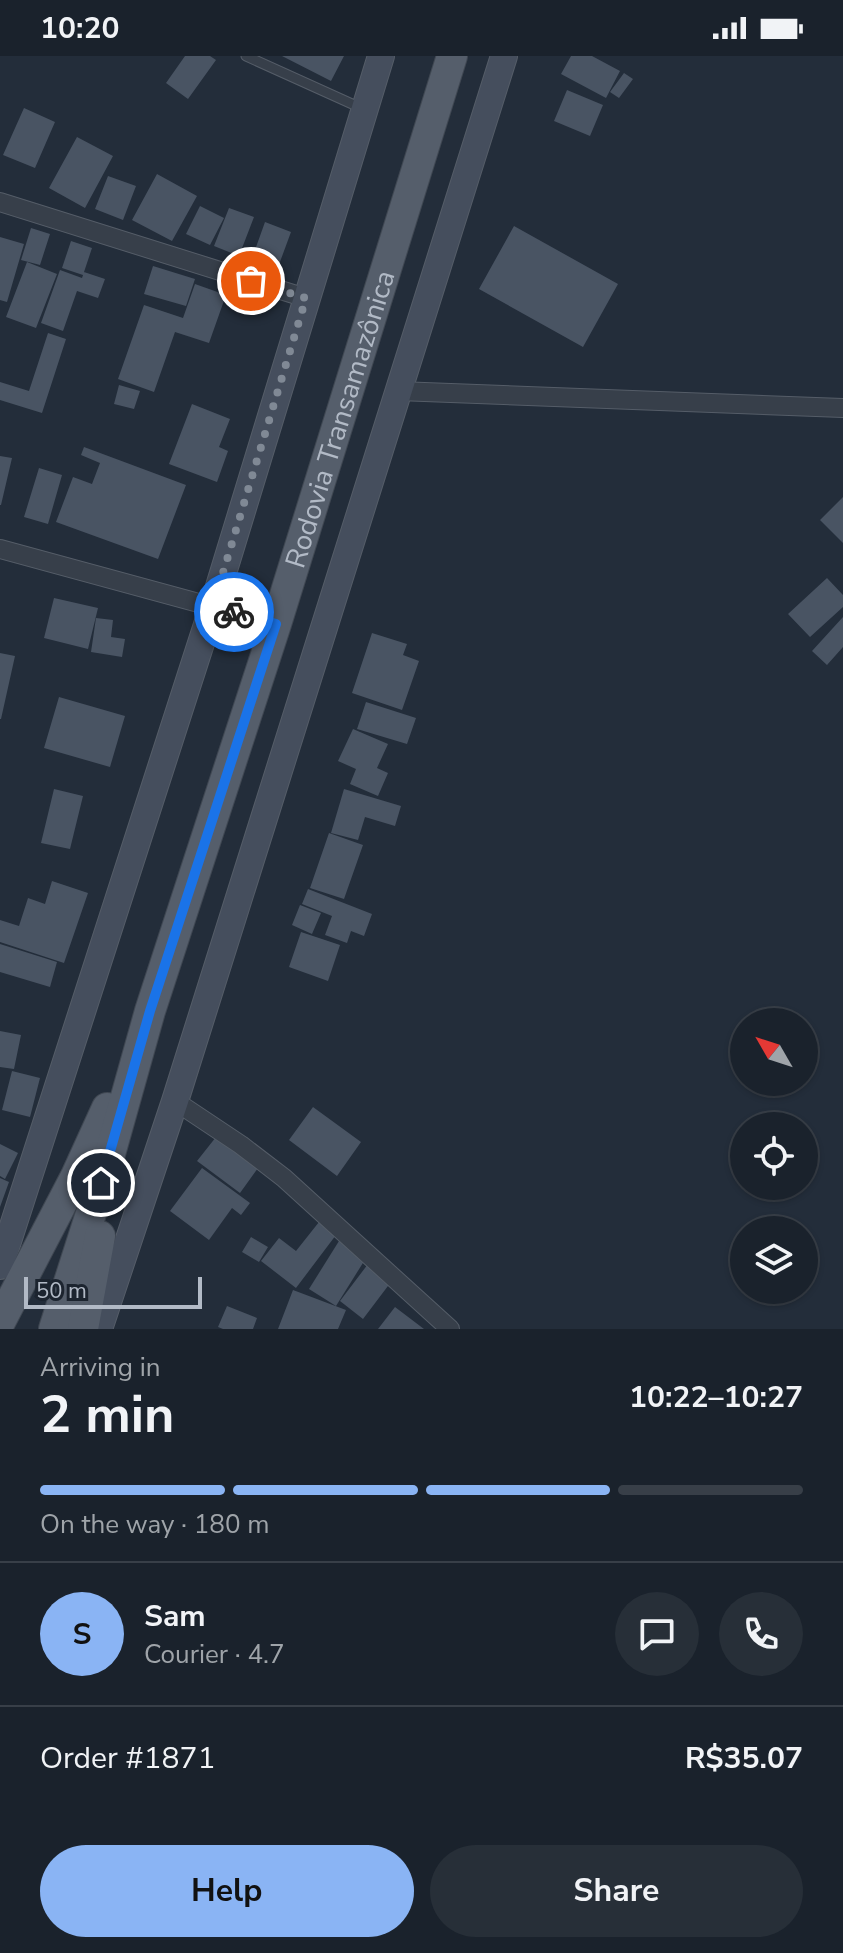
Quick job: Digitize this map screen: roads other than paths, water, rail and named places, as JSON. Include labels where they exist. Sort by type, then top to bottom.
[{"type":"main road","points":[[0,1266],[213,606],[381,56]]},
{"type":"main road","name":"Rodovia Transamazônica","points":[[54,1329],[110,1154],[150,1011],[276,624],[452,56]]},
{"type":"main road","points":[[99,1329],[175,1101],[504,56]]},
{"type":"main road","points":[[0,1322],[76,1176],[150,1011]]},
{"type":"main road","points":[[83,1329],[110,1154]]},
{"type":"street","points":[[0,202],[306,298]]},
{"type":"street","points":[[398,391],[843,408]]},
{"type":"street","points":[[0,549],[276,624]]},
{"type":"street","points":[[175,1101],[284,1178],[450,1329]]},
{"type":"lane","points":[[246,56],[364,109]]}]
